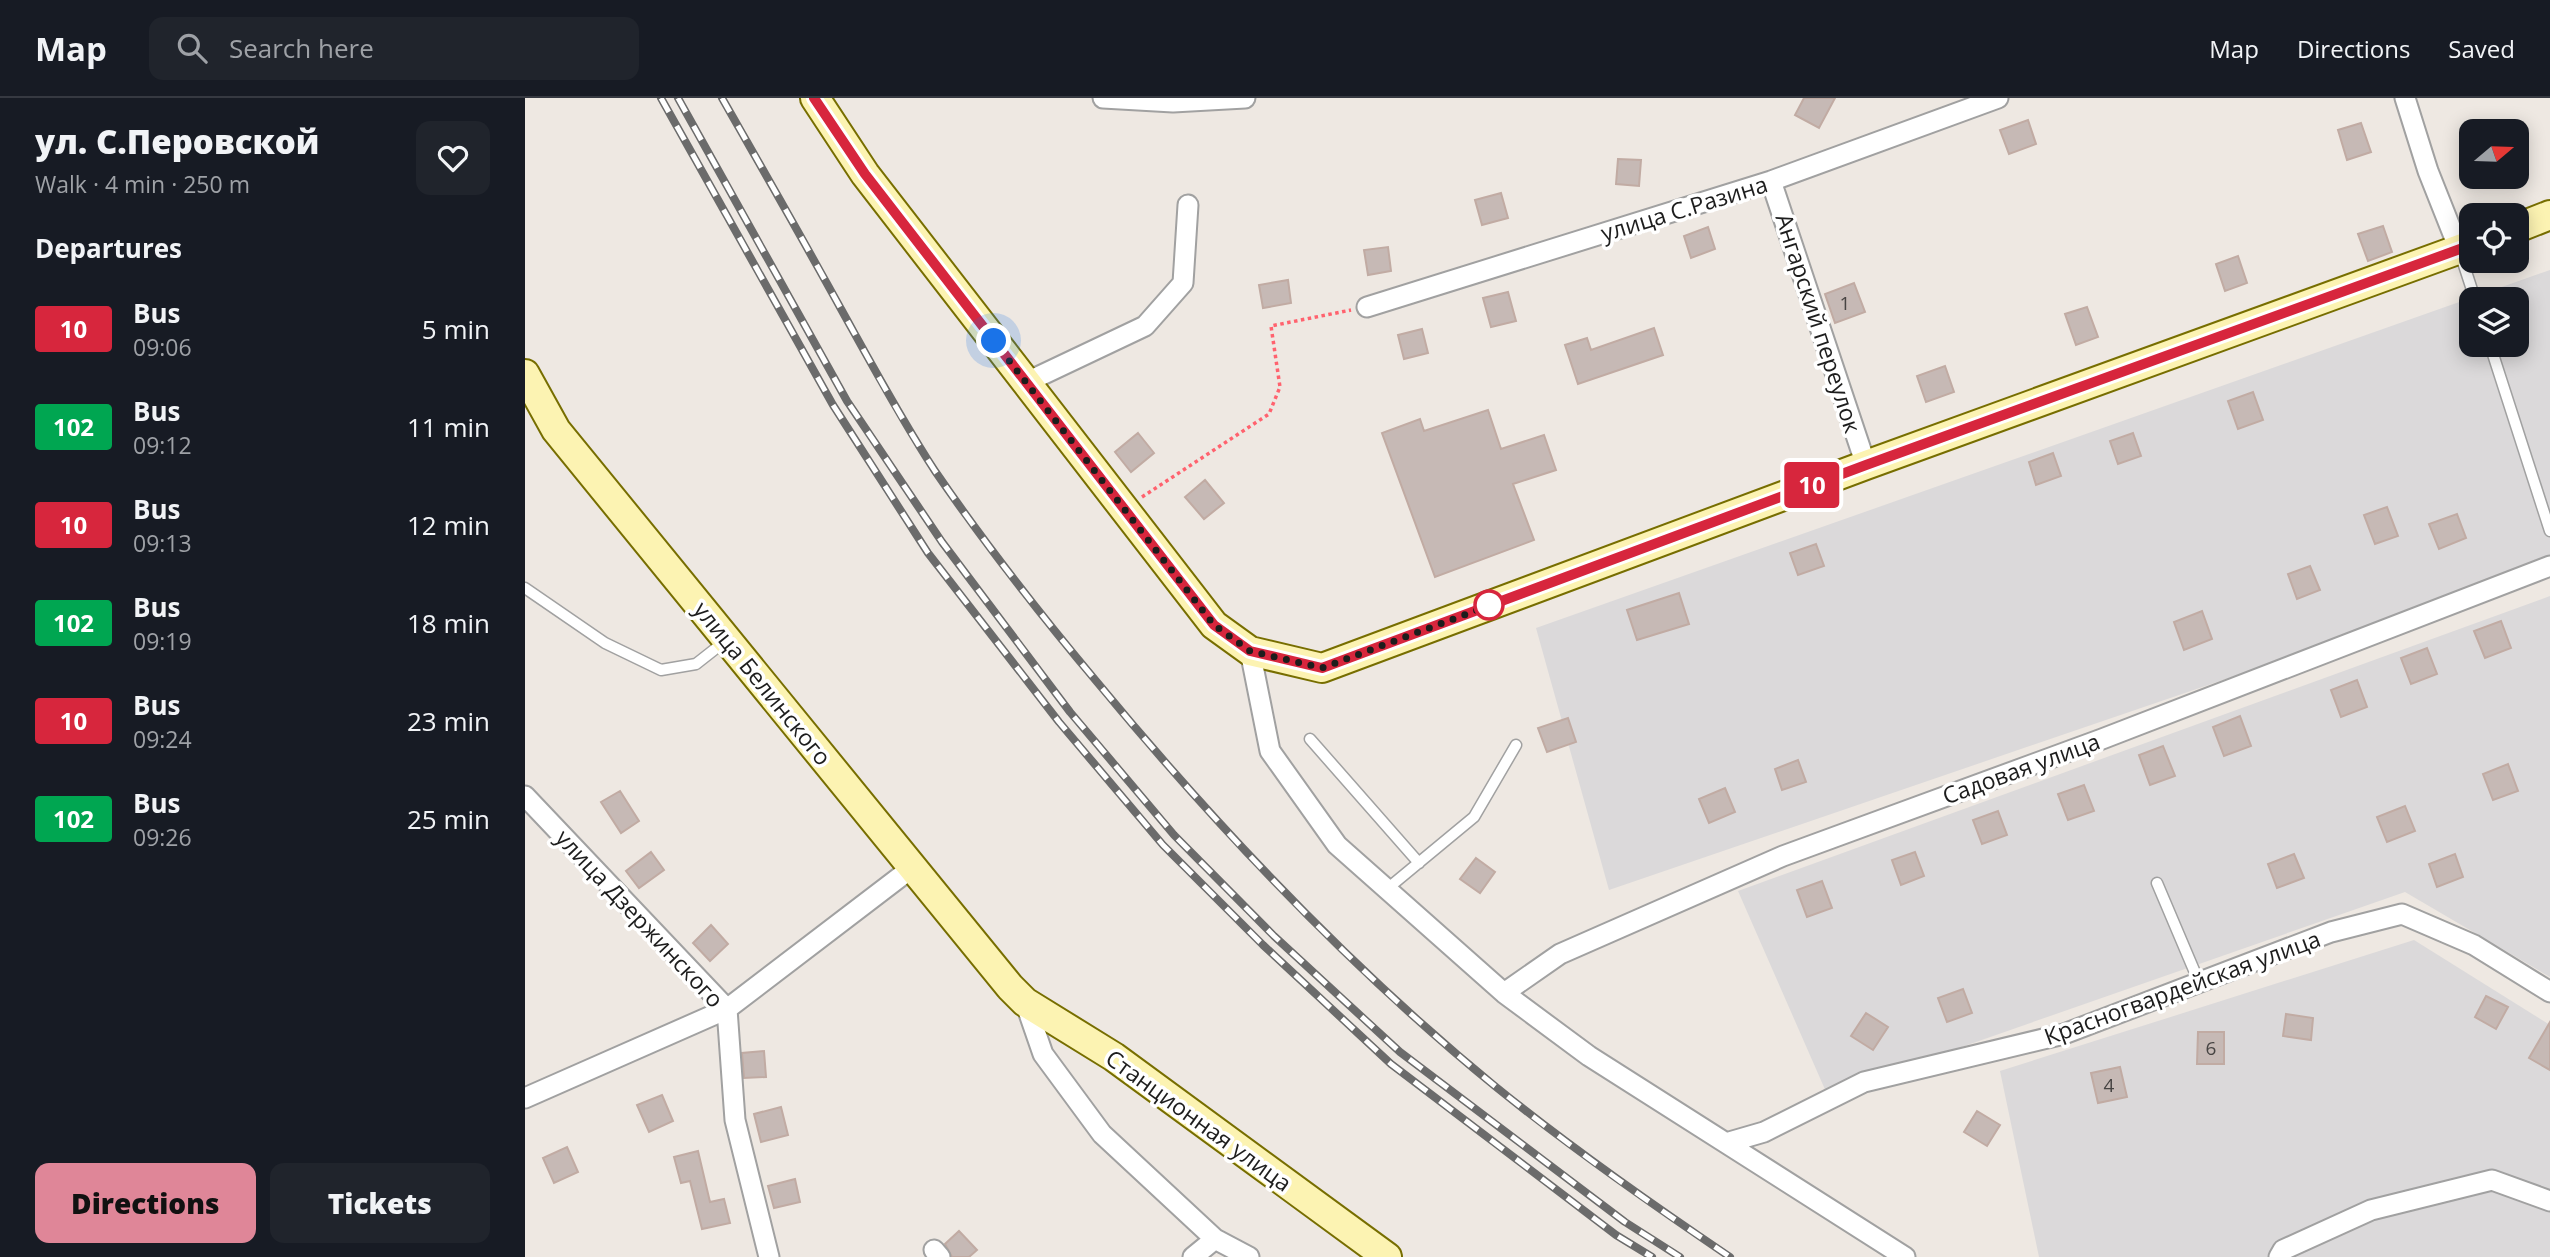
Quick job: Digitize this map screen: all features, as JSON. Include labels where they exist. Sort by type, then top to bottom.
[{"type":"main road","points":[[814,98],[865,174],[1214,625],[1250,651],[1322,668],[1866,465],[2459,249]]},
{"type":"main road","points":[[2529,223],[2550,215]]},
{"type":"main road","name":"улица Белинского","points":[[525,374],[556,430],[1017,994]]},
{"type":"main road","name":"Станционная улица","points":[[1017,994],[1114,1057],[1387,1257]]},
{"type":"street","points":[[1104,98],[1173,102],[1245,98]]},
{"type":"street","name":"улица С.Разина","points":[[1367,307],[1771,181],[1998,98]]},
{"type":"street","points":[[2405,98],[2428,171],[2459,235]]},
{"type":"street","name":"Ангарский переулок","points":[[1771,181],[1866,465]]},
{"type":"street","points":[[1027,382],[1145,326],[1183,283],[1188,205]]},
{"type":"street","name":"Садовая улица","points":[[1504,993],[1560,954],[1783,856],[2102,738],[2550,566]]},
{"type":"street","points":[[1250,651],[1270,751],[1337,845],[1504,993],[1589,1056],[1905,1257]]},
{"type":"street","name":"улица Дзержинского","points":[[525,796],[727,1009],[735,1120],[769,1257]]},
{"type":"street","points":[[525,1098],[727,1009],[913,867]]},
{"type":"street","name":"Красногвардейская улица","points":[[1726,1143],[1764,1132],[1864,1082],[2064,1034],[2331,932],[2402,914],[2473,945],[2550,992]]},
{"type":"street","name":"улица Белинского","points":[[1017,994],[1043,1054],[1102,1134],[1215,1239],[1248,1257]]},
{"type":"street","points":[[2279,1257],[2283,1250],[2371,1210],[2492,1180],[2550,1201]]},
{"type":"street","points":[[1193,1257],[1215,1239]]},
{"type":"lane","points":[[2494,357],[2550,531]]},
{"type":"lane","points":[[525,588],[605,643],[661,670],[696,664],[727,639]]},
{"type":"lane","points":[[1310,739],[1419,863]]},
{"type":"lane","points":[[1387,889],[1474,817],[1516,745]]},
{"type":"lane","points":[[2157,883],[2199,982]]},
{"type":"path","points":[[1124,509],[1269,414],[1280,387],[1271,326],[1367,307]]},
{"type":"shaded area","points":[[2550,270],[2550,568],[1609,890],[1536,628],[2459,302],[2459,357],[2529,357],[2529,287],[2502,287]]},
{"type":"shaded area","points":[[2550,596],[2550,977],[2405,892],[1827,1094],[1738,891]]},
{"type":"shaded area","points":[[2414,940],[2550,1025],[2550,1257],[2039,1257],[2000,1071]]},
{"type":"building","points":[[1804,98],[1835,98],[1819,128],[1795,115]]},
{"type":"building","points":[[2028,120],[2036,144],[2009,154],[2000,130]]},
{"type":"building","points":[[2361,123],[2371,152],[2347,160],[2338,130]]},
{"type":"building","points":[[1618,159],[1641,160],[1639,186],[1616,184]]},
{"type":"building","points":[[1501,193],[1508,218],[1482,225],[1475,200]]},
{"type":"building","points":[[2383,226],[2392,252],[2368,261],[2358,234]]},
{"type":"building","points":[[1708,227],[1715,249],[1691,258],[1684,236]]},
{"type":"building","points":[[1388,247],[1391,271],[1368,275],[1364,250]]},
{"type":"building","points":[[2238,256],[2247,283],[2225,291],[2216,264]]},
{"type":"building","points":[[1288,280],[1291,303],[1263,308],[1259,285]]},
{"type":"building","points":[[1854,283],[1865,312],[1835,323],[1825,294]]},
{"type":"building","points":[[1508,292],[1516,321],[1491,327],[1483,298]]},
{"type":"building","points":[[2087,307],[2098,337],[2076,345],[2065,314]]},
{"type":"building","points":[[1654,328],[1663,355],[1578,384],[1565,345],[1587,338],[1591,350]]},
{"type":"building","points":[[1422,329],[1428,353],[1404,359],[1398,335]]},
{"type":"building","points":[[1945,366],[1954,392],[1926,402],[1917,376]]},
{"type":"building","points":[[2253,392],[2263,420],[2238,429],[2228,401]]},
{"type":"building","points":[[1488,410],[1501,449],[1544,435],[1556,470],[1513,484],[1534,540],[1435,577],[1382,433],[1420,419],[1424,431]]},
{"type":"building","points":[[1138,433],[1154,453],[1131,472],[1115,452]]},
{"type":"building","points":[[2133,433],[2141,456],[2118,464],[2110,441]]},
{"type":"building","points":[[2053,453],[2061,476],[2036,485],[2029,462]]},
{"type":"building","points":[[1205,480],[1224,503],[1204,519],[1185,497]]},
{"type":"building","points":[[2387,507],[2398,536],[2375,544],[2364,515]]},
{"type":"building","points":[[2457,514],[2466,538],[2439,549],[2429,524]]},
{"type":"building","points":[[1816,544],[1824,566],[1798,575],[1790,553]]},
{"type":"building","points":[[2310,566],[2320,590],[2297,599],[2288,574]]},
{"type":"building","points":[[1679,593],[1689,624],[1637,640],[1627,610]]},
{"type":"building","points":[[2202,611],[2212,639],[2184,650],[2174,622]]},
{"type":"building","points":[[2501,621],[2511,648],[2485,658],[2474,631]]},
{"type":"building","points":[[2427,648],[2437,674],[2411,684],[2401,658]]},
{"type":"building","points":[[2357,680],[2367,707],[2341,717],[2331,690]]},
{"type":"building","points":[[2240,716],[2251,746],[2224,756],[2213,727]]},
{"type":"building","points":[[1568,718],[1576,742],[1547,752],[1538,728]]},
{"type":"building","points":[[2163,746],[2175,776],[2150,785],[2139,755]]},
{"type":"building","points":[[1798,760],[1806,782],[1782,790],[1775,769]]},
{"type":"building","points":[[2508,764],[2518,791],[2493,800],[2483,774]]},
{"type":"building","points":[[2084,785],[2094,811],[2068,820],[2058,794]]},
{"type":"building","points":[[1725,788],[1735,812],[1709,823],[1699,799]]},
{"type":"building","points":[[620,791],[639,821],[621,833],[601,802]]},
{"type":"building","points":[[2405,806],[2415,831],[2387,842],[2377,817]]},
{"type":"building","points":[[1998,811],[2007,835],[1982,844],[1973,820]]},
{"type":"building","points":[[651,852],[664,870],[639,888],[626,871]]},
{"type":"building","points":[[1915,852],[1924,876],[1901,885],[1892,860]]},
{"type":"building","points":[[2294,854],[2304,878],[2277,888],[2268,864]]},
{"type":"building","points":[[2455,854],[2463,877],[2437,887],[2429,864]]},
{"type":"building","points":[[1476,858],[1495,872],[1480,893],[1460,879]]},
{"type":"building","points":[[1822,881],[1832,908],[1807,917],[1797,890]]},
{"type":"building","points":[[711,925],[728,944],[710,961],[693,943]]},
{"type":"building","points":[[1963,989],[1972,1013],[1947,1022],[1938,998]]},
{"type":"building","points":[[2486,996],[2508,1007],[2496,1029],[2475,1017]]},
{"type":"building","points":[[1866,1013],[1888,1027],[1873,1050],[1851,1036]]},
{"type":"building","points":[[2286,1014],[2313,1018],[2311,1040],[2283,1036]]},
{"type":"building","points":[[2550,1022],[2550,1070],[2529,1058]]},
{"type":"building","points":[[2198,1032],[2224,1032],[2224,1064],[2197,1064]]},
{"type":"building","points":[[764,1051],[766,1077],[744,1078],[742,1053]]},
{"type":"building","points":[[2120,1067],[2127,1097],[2098,1103],[2091,1073]]},
{"type":"building","points":[[662,1095],[673,1121],[649,1132],[637,1105]]},
{"type":"building","points":[[781,1107],[788,1135],[761,1142],[754,1114]]},
{"type":"building","points":[[1977,1111],[2000,1125],[1987,1146],[1964,1132]]},
{"type":"building","points":[[567,1147],[578,1172],[554,1183],[543,1158]]},
{"type":"building","points":[[698,1151],[710,1202],[724,1199],[730,1223],[702,1229],[690,1181],[681,1183],[674,1157]]},
{"type":"building","points":[[795,1179],[800,1202],[774,1208],[768,1186]]},
{"type":"building","points":[[959,1231],[977,1250],[969,1257],[952,1257],[945,1244]]},
{"type":"railway","points":[[661,98],[833,405],[928,553],[1059,722],[1163,845],[1263,945],[1391,1064],[1616,1235],[1652,1257]]},
{"type":"railway","points":[[678,98],[847,401],[942,542],[1070,712],[1174,835],[1274,936],[1400,1052],[1625,1222],[1680,1257]]},
{"type":"railway","points":[[722,98],[935,471],[1034,605],[1189,790],[1286,894],[1442,1041],[1553,1132],[1730,1257]]},
{"type":"bus line","name":"10","points":[[814,98],[865,174],[1214,625],[1250,651],[1322,668],[1866,465],[2459,249]]},
{"type":"route","points":[[994,341],[1214,625],[1250,651],[1322,668],[1499,602],[1489,605]]}]
